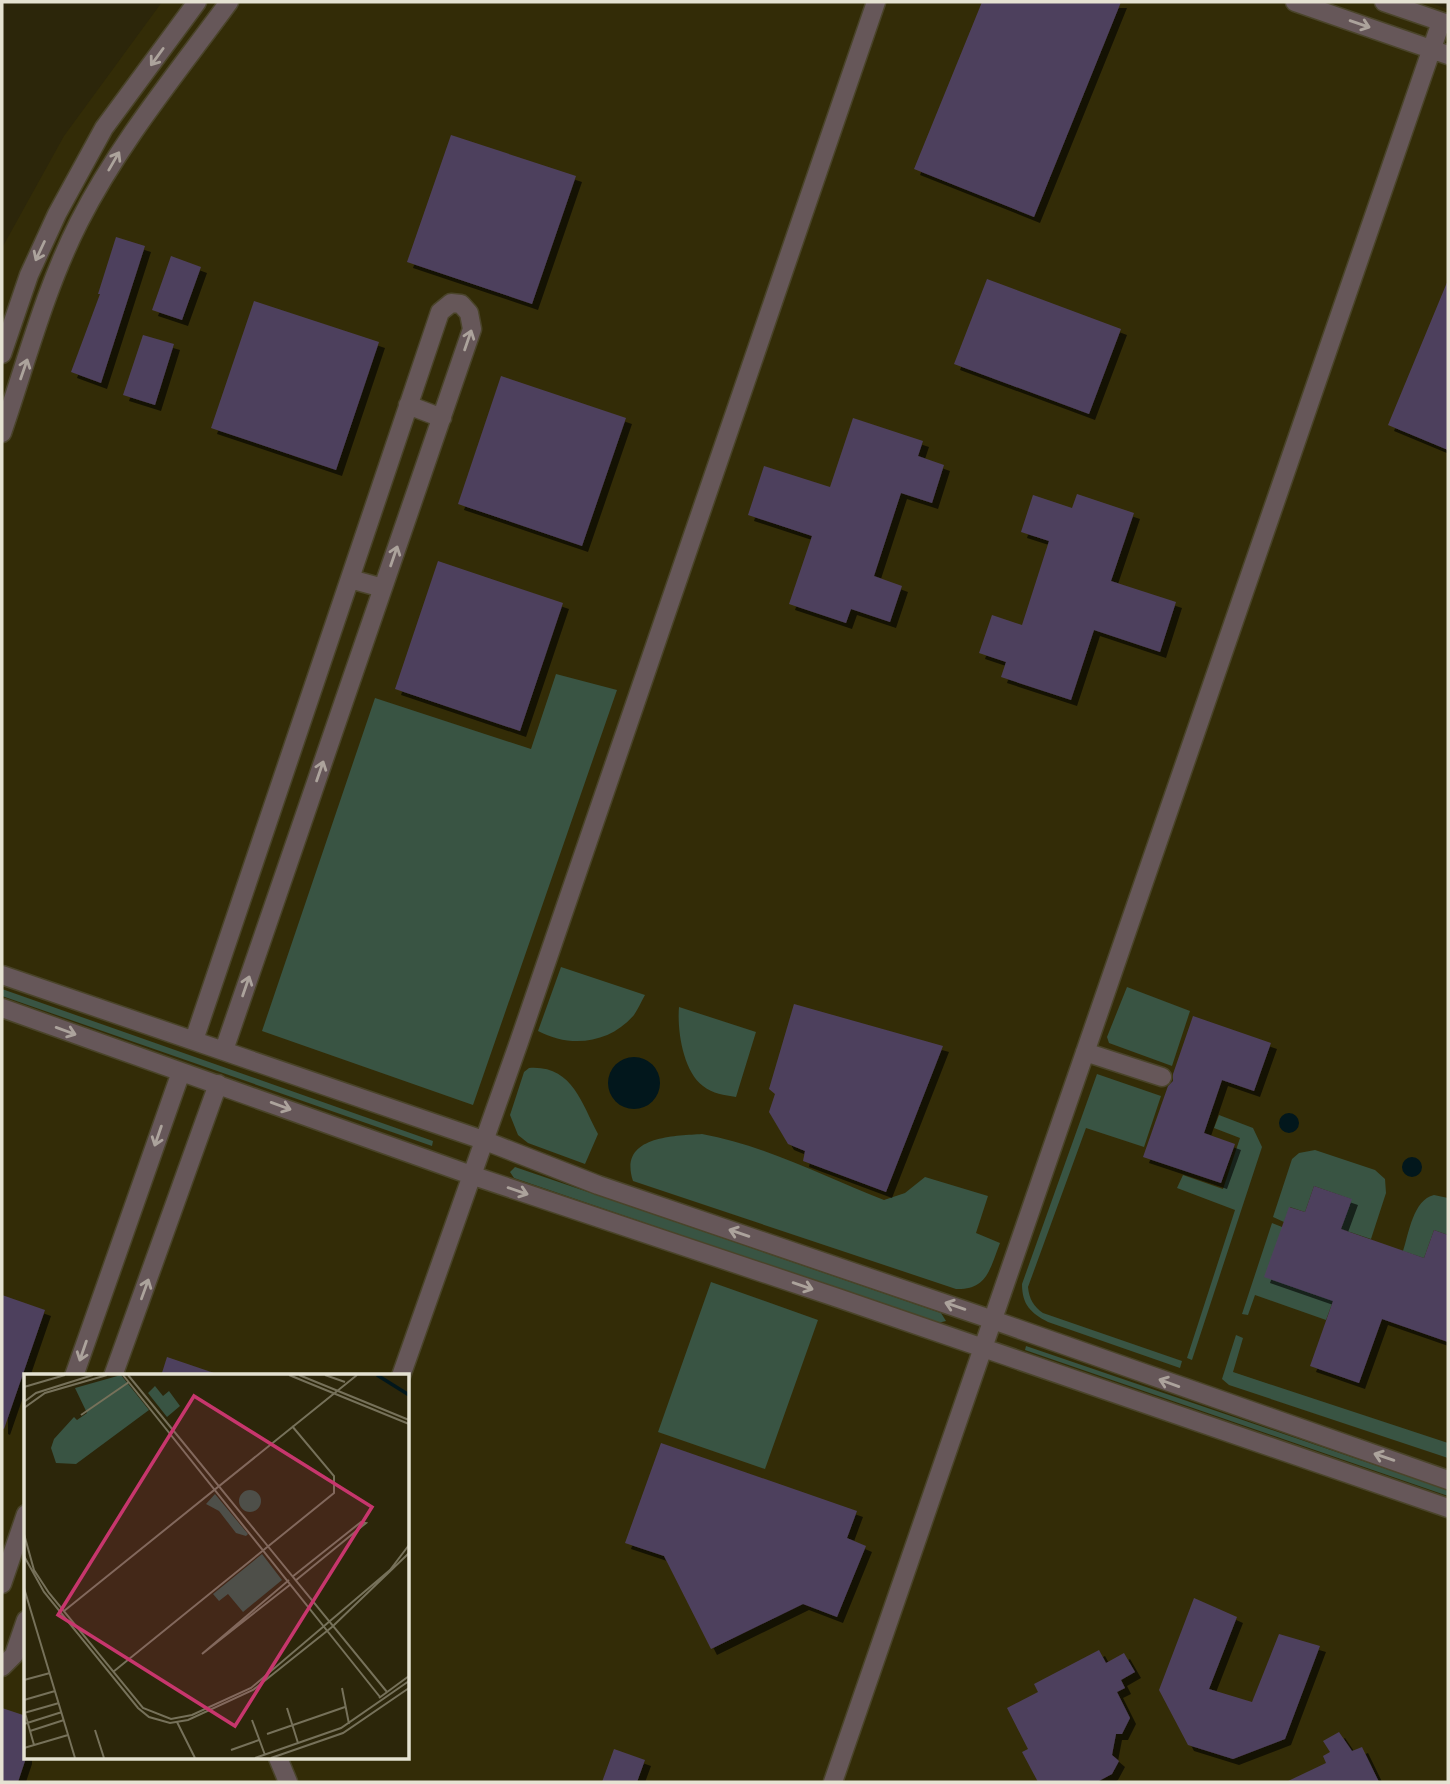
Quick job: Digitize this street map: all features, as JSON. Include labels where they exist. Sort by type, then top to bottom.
[{"type":"street","points":[[2,354],[29,275],[57,214],[104,128],[197,2]]},
{"type":"street","points":[[2,433],[51,283],[79,222],[125,142],[229,2]]},
{"type":"street","points":[[402,1374],[876,2]]},
{"type":"street","points":[[1295,2],[1440,52]]},
{"type":"street","points":[[833,1782],[1085,1052],[1440,52],[1445,23],[1384,2]]},
{"type":"street","points":[[194,1040],[440,312],[451,303],[461,304],[470,313],[472,329],[224,1050]]},
{"type":"street","points":[[408,405],[442,418]]},
{"type":"street","points":[[350,579],[383,589]]},
{"type":"street","points":[[296,738],[329,746]]},
{"type":"street","points":[[2,975],[483,1140],[598,1185],[1448,1480]]},
{"type":"street","points":[[2,1008],[471,1175],[1448,1508]]},
{"type":"street","points":[[1085,1052],[1162,1077]]},
{"type":"street","points":[[75,1374],[181,1072]]},
{"type":"street","points":[[114,1374],[218,1084]]},
{"type":"street","points":[[2,1584],[19,1555],[24,1526]]},
{"type":"street","points":[[2,1667],[14,1655],[24,1626]]},
{"type":"street","points":[[279,1760],[288,1782]]},
{"type":"shaded area","points":[[162,2],[1428,2],[1448,9],[1448,1782],[2,1782],[2,248],[64,136]]},
{"type":"green space","points":[[556,674],[617,690],[473,1105],[262,1031],[375,698],[531,749]]},
{"type":"green space","points":[[561,967],[645,995],[634,1015],[613,1032],[589,1040],[576,1041],[550,1036],[538,1031]]},
{"type":"green space","points":[[1127,987],[1190,1011],[1172,1066],[1109,1043],[1107,1037]]},
{"type":"green space","points":[[2,989],[433,1141],[432,1146],[2,996]]},
{"type":"green space","points":[[679,1007],[756,1032],[736,1097],[707,1089],[696,1079],[686,1060],[680,1038]]},
{"type":"green space","points":[[529,1068],[556,1073],[565,1079],[580,1098],[598,1134],[585,1164],[528,1143],[518,1135],[510,1115],[524,1072]]},
{"type":"green space","points":[[1097,1074],[1161,1096],[1144,1147],[1086,1128],[1028,1287],[1030,1295],[1043,1313],[1182,1361],[1180,1368],[1048,1322],[1032,1312],[1024,1298],[1022,1284]]},
{"type":"green space","points":[[1219,1115],[1253,1128],[1262,1147],[1192,1360],[1187,1358],[1235,1210],[1177,1188],[1183,1175],[1223,1189],[1240,1138],[1214,1128]]},
{"type":"green space","points":[[702,1134],[771,1154],[884,1200],[905,1193],[925,1177],[988,1196],[976,1233],[1000,1243],[990,1269],[975,1286],[956,1289],[633,1181],[630,1166],[633,1155],[641,1147],[663,1138]]},
{"type":"green space","points":[[1315,1150],[1375,1170],[1385,1179],[1386,1193],[1371,1239],[1341,1229],[1351,1199],[1314,1186],[1305,1212],[1290,1207],[1284,1222],[1273,1217],[1292,1159],[1299,1153]]},
{"type":"green space","points":[[515,1167],[941,1313],[946,1321],[938,1323],[514,1178],[510,1172]]},
{"type":"green space","points":[[1434,1195],[1448,1198],[1448,1235],[1434,1230],[1424,1258],[1403,1251],[1417,1210],[1421,1203]]},
{"type":"green space","points":[[1272,1223],[1282,1227],[1333,1301],[1326,1320],[1255,1295],[1248,1315],[1242,1314]]},
{"type":"green space","points":[[711,1282],[818,1320],[765,1469],[658,1432]]},
{"type":"green space","points":[[1236,1335],[1243,1338],[1233,1372],[1448,1443],[1448,1458],[1229,1385],[1222,1379]]},
{"type":"green space","points":[[1026,1346],[1448,1490],[1448,1496],[1025,1350]]},
{"type":"water","points":[[634,1057],[653,1064],[660,1083],[653,1102],[634,1109],[615,1102],[608,1083],[615,1064]]},
{"type":"water","points":[[1289,1113],[1296,1116],[1299,1123],[1296,1130],[1289,1133],[1282,1130],[1279,1123],[1282,1116]]},
{"type":"water","points":[[1412,1157],[1419,1160],[1422,1167],[1419,1174],[1412,1177],[1405,1174],[1402,1167],[1405,1160]]},
{"type":"building","points":[[982,2],[1121,2],[1034,217],[914,169]]},
{"type":"building","points":[[451,135],[576,176],[532,304],[407,262]]},
{"type":"building","points":[[116,237],[145,246],[101,383],[71,372],[100,294]]},
{"type":"building","points":[[171,256],[201,267],[182,320],[152,310]]},
{"type":"building","points":[[987,279],[1121,329],[1089,414],[954,364]]},
{"type":"building","points":[[1448,280],[1448,450],[1388,425]]},
{"type":"building","points":[[254,301],[379,342],[336,470],[211,428]]},
{"type":"building","points":[[143,335],[174,344],[155,405],[123,395]]},
{"type":"building","points":[[501,376],[626,418],[582,546],[458,504]]},
{"type":"building","points":[[853,418],[923,441],[918,456],[944,465],[932,503],[901,493],[874,576],[902,586],[890,622],[851,609],[846,623],[789,604],[812,536],[748,515],[764,466],[830,487]]},
{"type":"building","points":[[1077,494],[1134,513],[1111,581],[1176,602],[1160,652],[1094,630],[1071,700],[1001,677],[1006,662],[979,653],[992,615],[1022,625],[1049,541],[1021,532],[1033,495],[1072,508]]},
{"type":"building","points":[[438,561],[563,603],[520,731],[395,689]]},
{"type":"building","points":[[794,1004],[943,1046],[886,1192],[803,1161],[805,1151],[788,1144],[769,1112],[775,1094],[769,1089]]},
{"type":"building","points":[[1193,1016],[1271,1043],[1254,1091],[1222,1080],[1204,1133],[1235,1144],[1221,1183],[1143,1157],[1168,1086],[1173,1081]]},
{"type":"building","points":[[1314,1186],[1352,1199],[1341,1229],[1424,1258],[1434,1230],[1448,1235],[1448,1342],[1382,1319],[1359,1383],[1310,1366],[1333,1301],[1264,1277],[1289,1207],[1305,1212]]},
{"type":"building","points":[[2,1295],[45,1310],[4,1429],[2,1428]]},
{"type":"building","points":[[167,1357],[217,1374],[162,1374]]},
{"type":"building","points":[[661,1443],[857,1511],[847,1538],[866,1546],[837,1617],[803,1604],[711,1649],[664,1556],[625,1543]]},
{"type":"building","points":[[1194,1598],[1237,1617],[1209,1689],[1252,1702],[1279,1634],[1320,1646],[1285,1739],[1233,1759],[1188,1745],[1159,1690]]},
{"type":"building","points":[[1099,1650],[1106,1663],[1124,1653],[1135,1672],[1121,1680],[1125,1688],[1117,1692],[1130,1718],[1122,1734],[1116,1734],[1112,1755],[1119,1761],[1112,1774],[1097,1782],[1038,1782],[1022,1752],[1028,1749],[1007,1708],[1038,1692],[1034,1684]]},
{"type":"building","points":[[2,1708],[24,1715],[25,1760],[18,1782],[2,1782]]},
{"type":"building","points":[[1339,1732],[1352,1751],[1362,1747],[1379,1782],[1286,1782],[1326,1763],[1323,1756],[1330,1752],[1323,1741]]},
{"type":"building","points":[[614,1749],[645,1760],[637,1782],[602,1782]]}]
